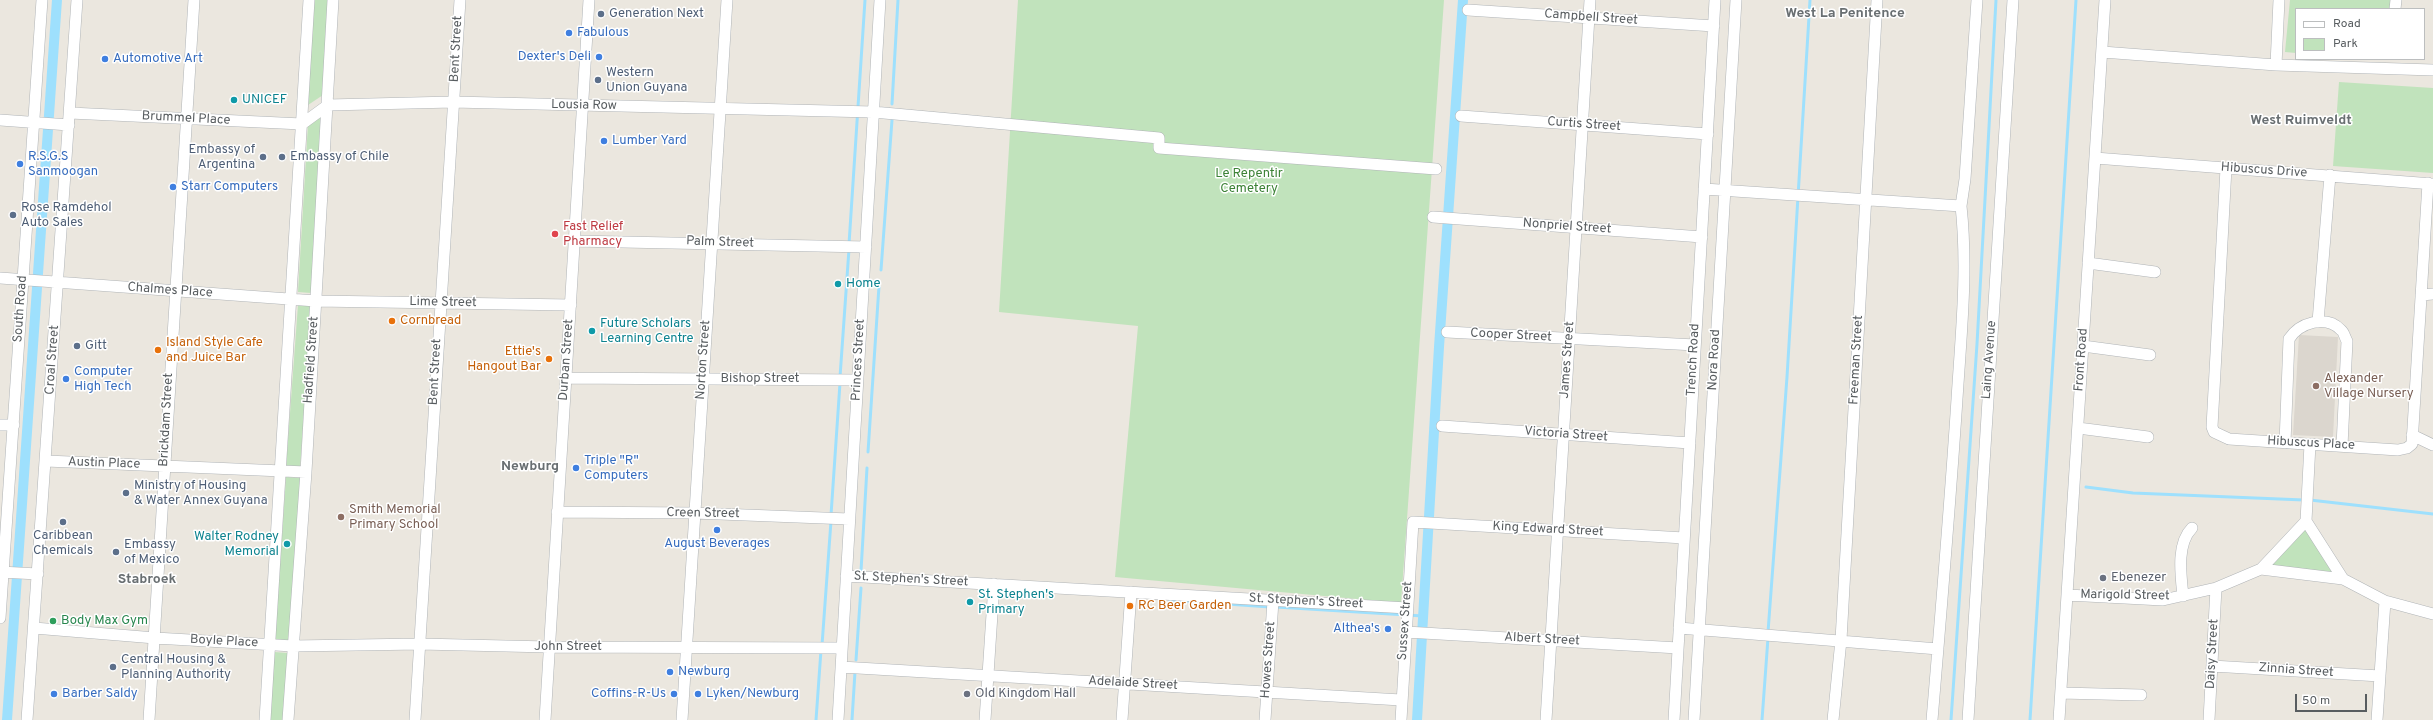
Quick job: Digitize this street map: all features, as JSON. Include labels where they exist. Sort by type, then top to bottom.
[{"type":"street","name":"South Road","points":[[0,618],[5,572],[14,426],[27,280],[42,0]]},
{"type":"street","name":"Croal Street","points":[[27,720],[77,0]]},
{"type":"street","name":"Brickdam Street","points":[[149,720],[156,638],[164,466],[194,0]]},
{"type":"street","name":"Hadfield Street","points":[[265,720],[268,644],[281,471],[309,0]]},
{"type":"street","name":"Hadfield Street","points":[[288,720],[306,472],[333,0]]},
{"type":"street","name":"Bent Street","points":[[415,720],[460,0]]},
{"type":"street","name":"Durban Street","points":[[545,720],[589,0]]},
{"type":"street","name":"Norton Street","points":[[682,720],[685,647],[727,0]]},
{"type":"street","name":"Princes Street","points":[[838,720],[846,576],[845,519],[853,380],[869,112],[880,0]]},
{"type":"street","name":"James Street","points":[[1546,720],[1590,0]]},
{"type":"street","name":"Trench Road","points":[[1674,720],[1715,0]]},
{"type":"street","name":"Nora Road","points":[[1694,720],[1736,0]]},
{"type":"street","name":"Freeman Street","points":[[1833,720],[1841,640],[1877,0]]},
{"type":"street","points":[[1932,720],[1964,292],[1965,241],[1961,206],[1965,179],[1977,0]]},
{"type":"street","name":"Laing Avenue","points":[[1968,720],[2013,0]]},
{"type":"street","name":"Front Road","points":[[2059,720],[2105,0]]},
{"type":"street","points":[[2276,65],[2279,0]]},
{"type":"street","name":"Campbell Street","points":[[1468,10],[1714,26]]},
{"type":"street","points":[[2102,52],[2276,65],[2392,64],[2433,70]]},
{"type":"street","name":"Lousia Row","points":[[328,105],[454,102],[582,107],[869,112],[1159,138],[1159,148],[1436,169]]},
{"type":"street","points":[[302,124],[328,105]]},
{"type":"street","name":"Brummel Place","points":[[70,113],[302,124]]},
{"type":"street","name":"Curtis Street","points":[[1461,116],[1708,134]]},
{"type":"street","points":[[0,120],[69,125]]},
{"type":"street","name":"Hibuscus Drive","points":[[2095,158],[2430,183]]},
{"type":"street","name":"Hibuscus Place","points":[[2226,168],[2212,427],[2214,432],[2229,440],[2403,449],[2412,444],[2412,436]]},
{"type":"street","points":[[2318,322],[2330,175]]},
{"type":"street","points":[[2430,183],[2412,436],[2433,445]]},
{"type":"street","points":[[1704,189],[1866,198],[1961,206]]},
{"type":"street","name":"Nonpriel Street","points":[[1433,217],[1702,237]]},
{"type":"street","name":"Palm Street","points":[[574,241],[711,243],[835,248],[861,247]]},
{"type":"street","points":[[2088,263],[2155,272]]},
{"type":"street","name":"Chalmes Place","points":[[0,278],[175,292],[316,301]]},
{"type":"street","points":[[2421,295],[2433,294]]},
{"type":"street","name":"Lime Street","points":[[316,301],[440,304],[571,304]]},
{"type":"street","points":[[2285,443],[2289,339],[2294,330],[2304,325],[2318,322],[2334,326],[2342,330],[2347,341],[2342,446]]},
{"type":"street","name":"Cooper Street","points":[[1447,332],[1695,346]]},
{"type":"street","points":[[2083,346],[2150,355]]},
{"type":"street","name":"Bishop Street","points":[[566,378],[853,380]]},
{"type":"street","points":[[0,425],[14,426]]},
{"type":"street","name":"Victoria Street","points":[[1442,426],[1690,443]]},
{"type":"street","points":[[2078,428],[2148,438]]},
{"type":"street","points":[[2310,444],[2306,521],[2343,579]]},
{"type":"street","name":"Austin Place","points":[[46,461],[306,472]]},
{"type":"street","name":"Creen Street","points":[[557,512],[694,513],[845,519]]},
{"type":"street","points":[[2261,569],[2306,521]]},
{"type":"street","name":"King Edward Street","points":[[1413,522],[1684,538]]},
{"type":"street","name":"Sussex Street","points":[[1400,720],[1413,522]]},
{"type":"street","points":[[2183,596],[2182,549],[2188,532],[2192,528]]},
{"type":"street","name":"Marigold Street","points":[[2067,595],[2163,600],[2216,588],[2261,569],[2343,579],[2386,601],[2433,614]]},
{"type":"street","points":[[5,572],[38,574]]},
{"type":"street","name":"St. Stephen's Street","points":[[846,576],[1407,608]]},
{"type":"street","points":[[985,720],[994,584]]},
{"type":"street","name":"Daisy Street","points":[[2209,720],[2216,588]]},
{"type":"street","points":[[1122,720],[1130,592]]},
{"type":"street","name":"Howes Street","points":[[1265,720],[1273,600]]},
{"type":"street","points":[[2377,720],[2386,601]]},
{"type":"street","name":"Boyle Place","points":[[34,628],[156,638],[293,646]]},
{"type":"street","points":[[1679,628],[1938,649]]},
{"type":"street","name":"Albert Street","points":[[1406,632],[1678,648]]},
{"type":"street","name":"John Street","points":[[293,646],[420,644],[549,647],[842,648]]},
{"type":"street","name":"Zinnia Street","points":[[2212,666],[2380,676]]},
{"type":"street","name":"Adelaide Street","points":[[841,667],[1401,700]]},
{"type":"street","points":[[2061,693],[2140,695]]},
{"type":"shaded area","name":"Alexander Village Nursery","points":[[2299,335],[2338,337],[2333,437],[2293,435]]},
{"type":"green space","points":[[314,0],[328,0],[323,95],[308,105]]},
{"type":"green space","name":"Le Repentir Cemetery","points":[[1018,0],[1444,0],[1401,603],[1115,577],[1138,326],[999,312]]},
{"type":"green space","points":[[2290,0],[2390,0],[2390,8],[2295,8],[2295,53],[2285,52]]},
{"type":"green space","points":[[2339,82],[2433,88],[2433,173],[2333,166]]},
{"type":"green space","points":[[322,117],[311,293],[298,292],[308,124]]},
{"type":"green space","points":[[298,305],[312,306],[300,468],[286,467]]},
{"type":"green space","points":[[286,477],[301,478],[289,641],[275,639]]},
{"type":"green space","points":[[2306,528],[2337,575],[2270,566]]},
{"type":"green space","points":[[274,652],[288,653],[283,720],[270,720]]},
{"type":"waterway","points":[[7,720],[57,0]]},
{"type":"waterway","points":[[849,244],[865,0]]},
{"type":"waterway","points":[[892,104],[898,0]]},
{"type":"waterway","points":[[1417,720],[1439,347],[1463,0]]},
{"type":"waterway","points":[[1768,632],[1787,377],[1810,0]]},
{"type":"waterway","points":[[1951,720],[1977,344],[1996,0]]},
{"type":"waterway","points":[[2030,720],[2076,0]]},
{"type":"waterway","points":[[881,270],[892,120]]},
{"type":"waterway","points":[[840,377],[849,249]]},
{"type":"waterway","points":[[868,452],[879,286]]},
{"type":"waterway","points":[[831,515],[840,383]]},
{"type":"waterway","points":[[861,571],[867,468]]},
{"type":"waterway","points":[[2086,487],[2133,493],[2304,500]]},
{"type":"waterway","points":[[2310,500],[2433,514]]},
{"type":"waterway","points":[[822,645],[831,521]]},
{"type":"waterway","points":[[856,660],[861,588]]},
{"type":"waterway","points":[[1170,600],[1270,607]]},
{"type":"waterway","points":[[1276,607],[1423,616]]},
{"type":"waterway","points":[[1762,720],[1768,638]]},
{"type":"waterway","points":[[816,720],[821,650]]},
{"type":"waterway","points":[[852,720],[855,672]]},
{"type":"place","name":"Generation Next","points":[[601,14]]},
{"type":"place","name":"Fabulous","points":[[569,33]]},
{"type":"place","name":"Dexter's Deli","points":[[599,57]]},
{"type":"place","name":"Automotive Art","points":[[105,59]]},
{"type":"place","name":"Western Union Guyana","points":[[598,80]]},
{"type":"place","name":"UNICEF","points":[[234,100]]},
{"type":"place","name":"Lumber Yard","points":[[604,141]]},
{"type":"place","name":"Embassy of Argentina","points":[[263,157]]},
{"type":"place","name":"Embassy of Chile","points":[[282,157]]},
{"type":"place","name":"R.S.G.S Sanmoogan","points":[[20,164]]},
{"type":"place","name":"Starr Computers","points":[[173,187]]},
{"type":"place","name":"Rose Ramdehol Auto Sales","points":[[13,215]]},
{"type":"place","name":"Fast Relief Pharmacy","points":[[555,234]]},
{"type":"place","name":"Home","points":[[838,284]]},
{"type":"place","name":"Cornbread","points":[[392,321]]},
{"type":"place","name":"Future Scholars Learning Centre","points":[[592,331]]},
{"type":"place","name":"Gitt","points":[[77,346]]},
{"type":"place","name":"Island Style Cafe and Juice Bar","points":[[158,350]]},
{"type":"place","name":"Ettie's Hangout Bar","points":[[549,359]]},
{"type":"place","name":"Computer High Tech","points":[[66,379]]},
{"type":"place","name":"Alexander Village Nursery","points":[[2316,386]]},
{"type":"place","name":"Triple \"R\" Computers","points":[[576,468]]},
{"type":"place","name":"Ministry of Housing & Water Annex Guyana","points":[[126,493]]},
{"type":"place","name":"Smith Memorial Primary School","points":[[341,517]]},
{"type":"place","name":"Caribbean Chemicals","points":[[63,522]]},
{"type":"place","name":"August Beverages","points":[[717,530]]},
{"type":"place","name":"Walter Rodney Memorial","points":[[287,544]]},
{"type":"place","name":"Embassy of Mexico","points":[[116,552]]},
{"type":"place","name":"Ebenezer","points":[[2103,578]]},
{"type":"place","name":"St. Stephen's Primary","points":[[970,602]]},
{"type":"place","name":"RC Beer Garden","points":[[1130,606]]},
{"type":"place","name":"Body Max Gym","points":[[53,621]]},
{"type":"place","name":"Althea's","points":[[1388,629]]},
{"type":"place","name":"Central Housing & Planning Authority","points":[[113,667]]},
{"type":"place","name":"Newburg","points":[[670,672]]},
{"type":"place","name":"Barber Saldy","points":[[54,694]]},
{"type":"place","name":"Coffins-R-Us","points":[[674,694]]},
{"type":"place","name":"Lyken/Newburg","points":[[698,694]]},
{"type":"place","name":"Old Kingdom Hall","points":[[967,694]]},
{"type":"district","name":"West La Penitence","points":[[1845,14]]},
{"type":"district","name":"West Ruimveldt","points":[[2301,121]]},
{"type":"district","name":"Newburg","points":[[530,467]]},
{"type":"district","name":"Stabroek","points":[[147,580]]}]
